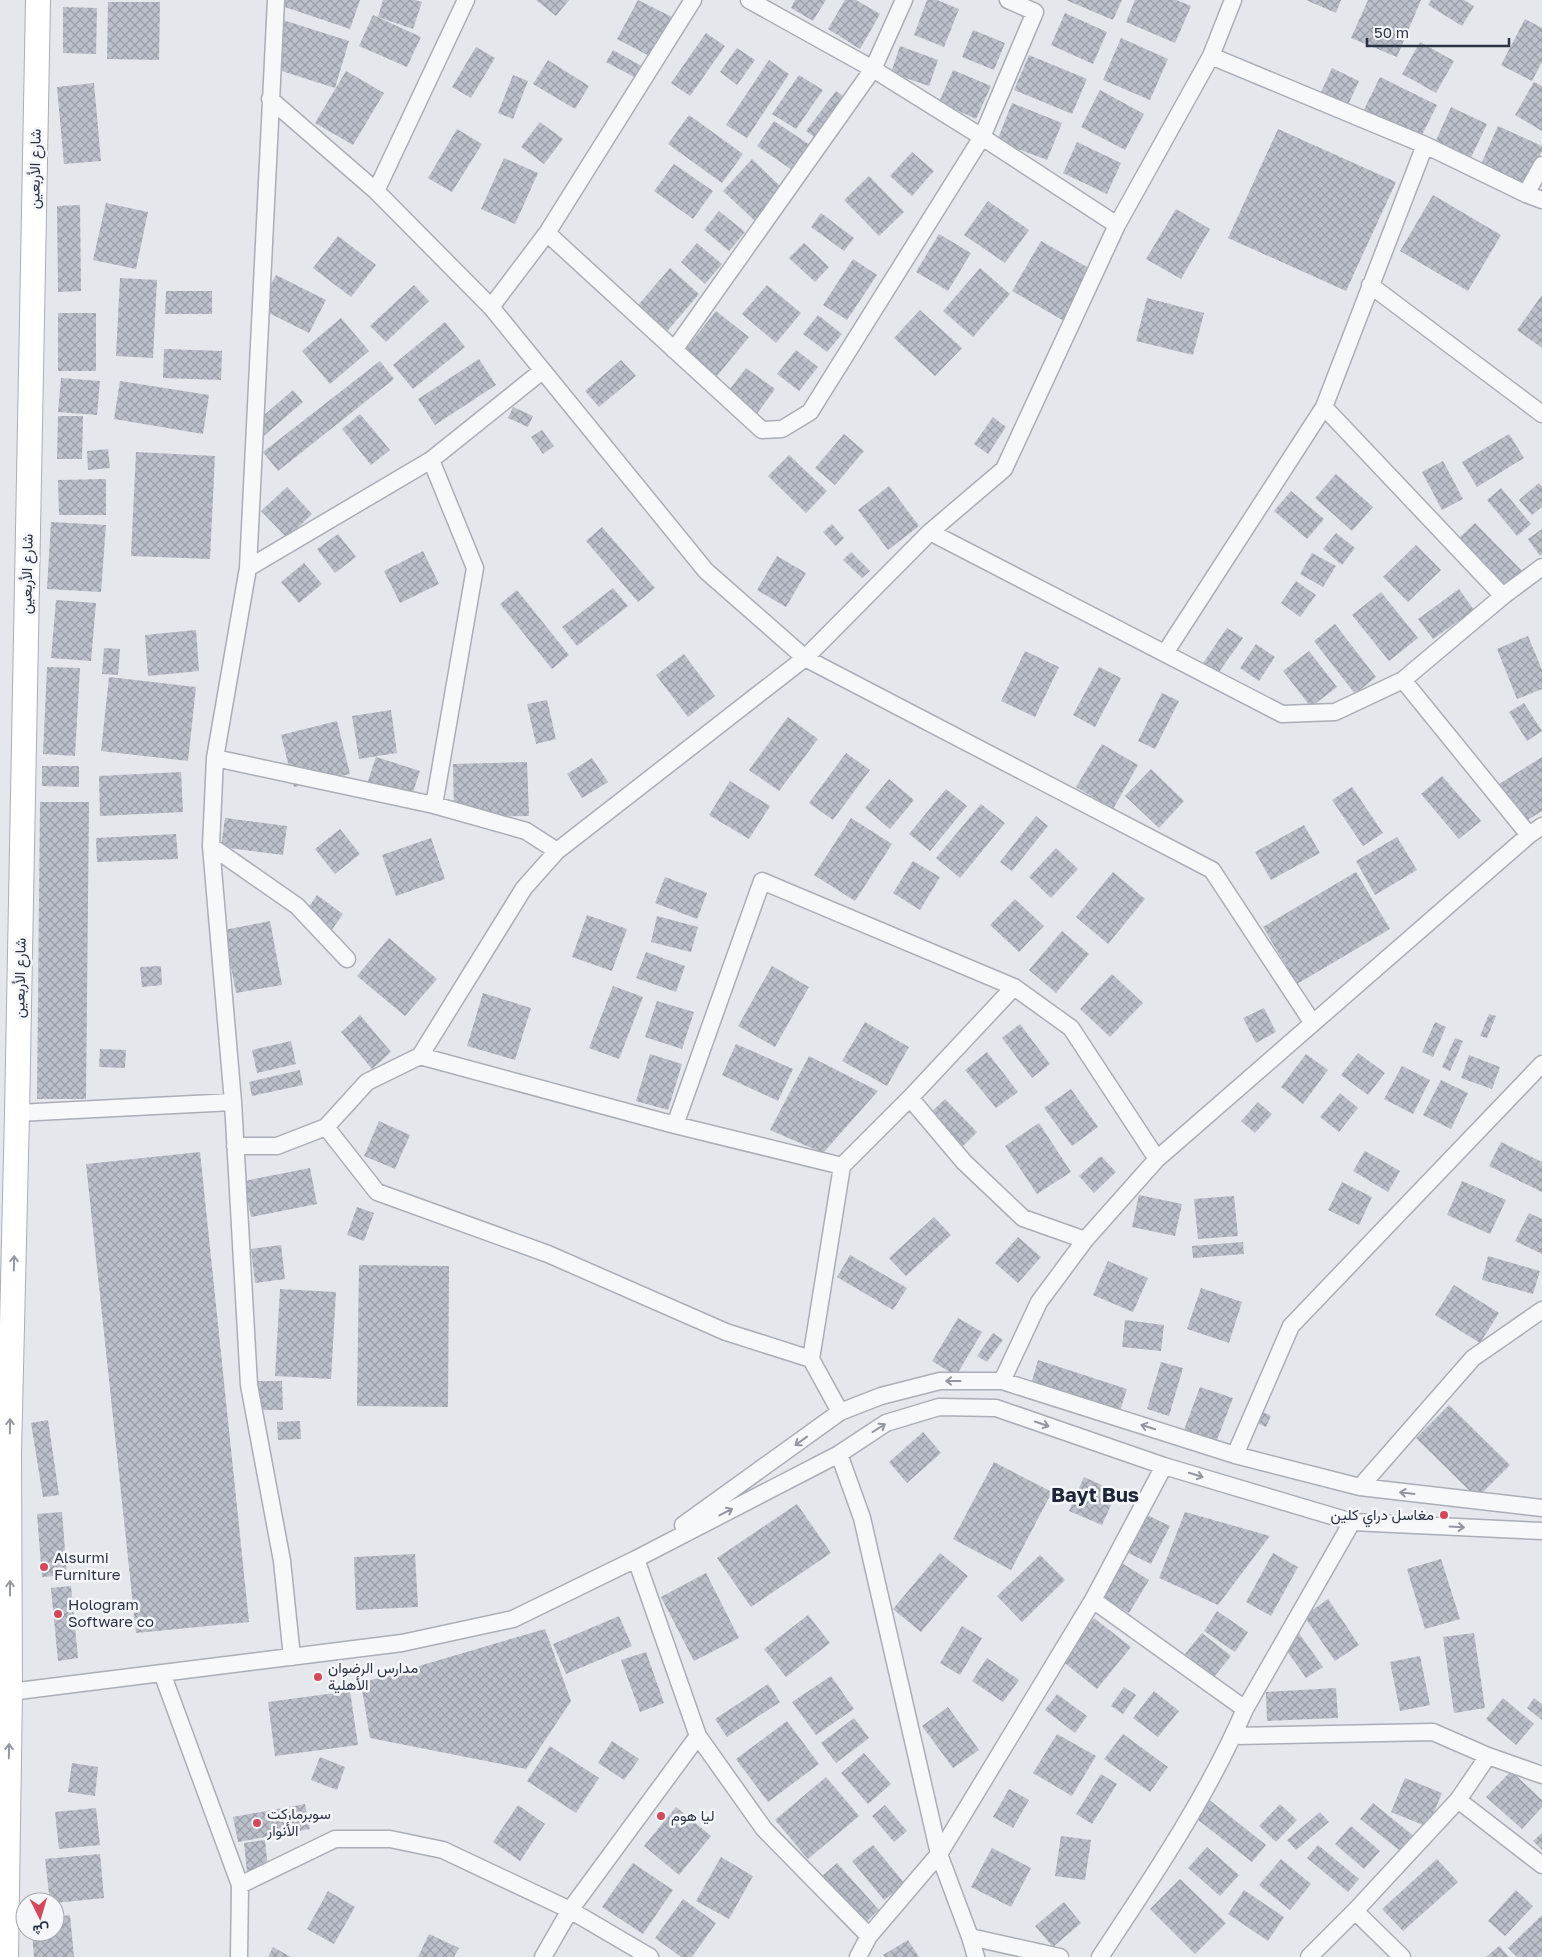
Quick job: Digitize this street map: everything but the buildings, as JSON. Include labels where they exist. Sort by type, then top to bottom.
[{"type":"main road","name":"شارع الأربعين","points":[[6,1957],[10,1692],[9,1453],[18,1113],[38,0]]},
{"type":"street","points":[[276,0],[248,568],[215,758],[211,846],[233,1102],[249,1385],[282,1561],[292,1657]]},
{"type":"street","points":[[376,191],[466,0]]},
{"type":"street","points":[[492,306],[547,233],[693,0]]},
{"type":"street","points":[[749,0],[873,69],[982,136],[1117,225]]},
{"type":"street","points":[[674,350],[873,69],[904,0]]},
{"type":"street","points":[[547,233],[762,430],[782,429],[810,412],[982,136],[1035,12],[1008,0]]},
{"type":"street","points":[[235,1146],[277,1146],[326,1127],[367,1082],[420,1056],[524,888],[557,851],[805,658],[930,532],[1004,469],[1117,225],[1211,56],[1233,0]]},
{"type":"street","points":[[1211,56],[1425,145],[1542,200]]},
{"type":"street","points":[[270,99],[376,191],[492,306],[542,371],[706,571],[805,658],[1212,870],[1312,1022]]},
{"type":"street","points":[[1165,653],[1324,407],[1425,145]]},
{"type":"street","points":[[1526,194],[1542,165]]},
{"type":"street","points":[[1370,286],[1542,414]]},
{"type":"street","points":[[248,568],[431,460],[542,371]]},
{"type":"street","points":[[1324,407],[1503,596]]},
{"type":"street","points":[[431,460],[475,568],[434,805]]},
{"type":"street","points":[[930,532],[1282,714],[1335,712],[1403,680],[1503,596],[1542,567]]},
{"type":"street","points":[[1002,1381],[1039,1302],[1085,1240],[1157,1159],[1312,1022],[1535,831],[1403,680]]},
{"type":"street","points":[[215,758],[434,805],[526,831],[557,851]]},
{"type":"street","points":[[211,846],[297,906],[347,959]]},
{"type":"street","points":[[676,1125],[762,881],[1014,987],[1072,1028],[1157,1159]]},
{"type":"street","points":[[840,1412],[811,1359],[842,1166],[910,1098],[1014,987]]},
{"type":"street","points":[[420,1056],[676,1125],[842,1166]]},
{"type":"street","points":[[1235,1455],[1291,1326],[1542,1064]]},
{"type":"street","points":[[910,1098],[964,1162],[1023,1218],[1085,1240]]},
{"type":"street","points":[[18,1113],[233,1102]]},
{"type":"street","points":[[326,1127],[377,1192],[548,1254],[726,1332],[811,1359]]},
{"type":"street","points":[[1360,1487],[1473,1358],[1542,1310]]},
{"type":"street","points":[[636,1559],[840,1412],[881,1396],[940,1381],[1002,1381],[1235,1455],[1360,1487],[1542,1508]]},
{"type":"street","points":[[10,1692],[402,1643],[513,1619],[636,1559],[839,1454],[886,1423],[939,1406],[996,1408],[1164,1466],[1352,1522],[1542,1531]]},
{"type":"street","points":[[839,1454],[862,1518],[940,1854],[976,1957]]},
{"type":"street","points":[[858,1957],[870,1936],[940,1854],[1093,1600],[1164,1466]]},
{"type":"street","points":[[1100,1957],[1165,1860],[1234,1736],[1245,1710],[1352,1522]]},
{"type":"street","points":[[636,1559],[698,1736],[764,1830],[870,1936]]},
{"type":"street","points":[[1093,1600],[1245,1710]]},
{"type":"street","points":[[162,1673],[240,1885],[239,1957]]},
{"type":"street","points":[[1234,1736],[1433,1732],[1488,1756],[1542,1775]]},
{"type":"street","points":[[543,1957],[570,1910],[698,1736]]},
{"type":"street","points":[[1309,1957],[1355,1911],[1458,1800],[1488,1756]]},
{"type":"street","points":[[1458,1800],[1542,1865]]},
{"type":"street","points":[[240,1885],[336,1840],[390,1838],[443,1850],[570,1910],[650,1957]]},
{"type":"street","points":[[1355,1911],[1402,1957]]},
{"type":"street","points":[[970,1937],[1060,1957]]},
{"type":"place","name":"مغاسل دراي كلين","points":[[1444,1515]]},
{"type":"place","name":"Alsurmi Furniture","points":[[44,1567]]},
{"type":"place","name":"Hologram Software co","points":[[58,1614]]},
{"type":"place","name":"مدارس الرضوان الأهلية","points":[[318,1677]]},
{"type":"place","name":"ليا هوم","points":[[661,1816]]},
{"type":"place","name":"سوبرماركت الأنوار","points":[[257,1823]]},
{"type":"district","name":"Bayt Bus","points":[[1095,1495]]}]
